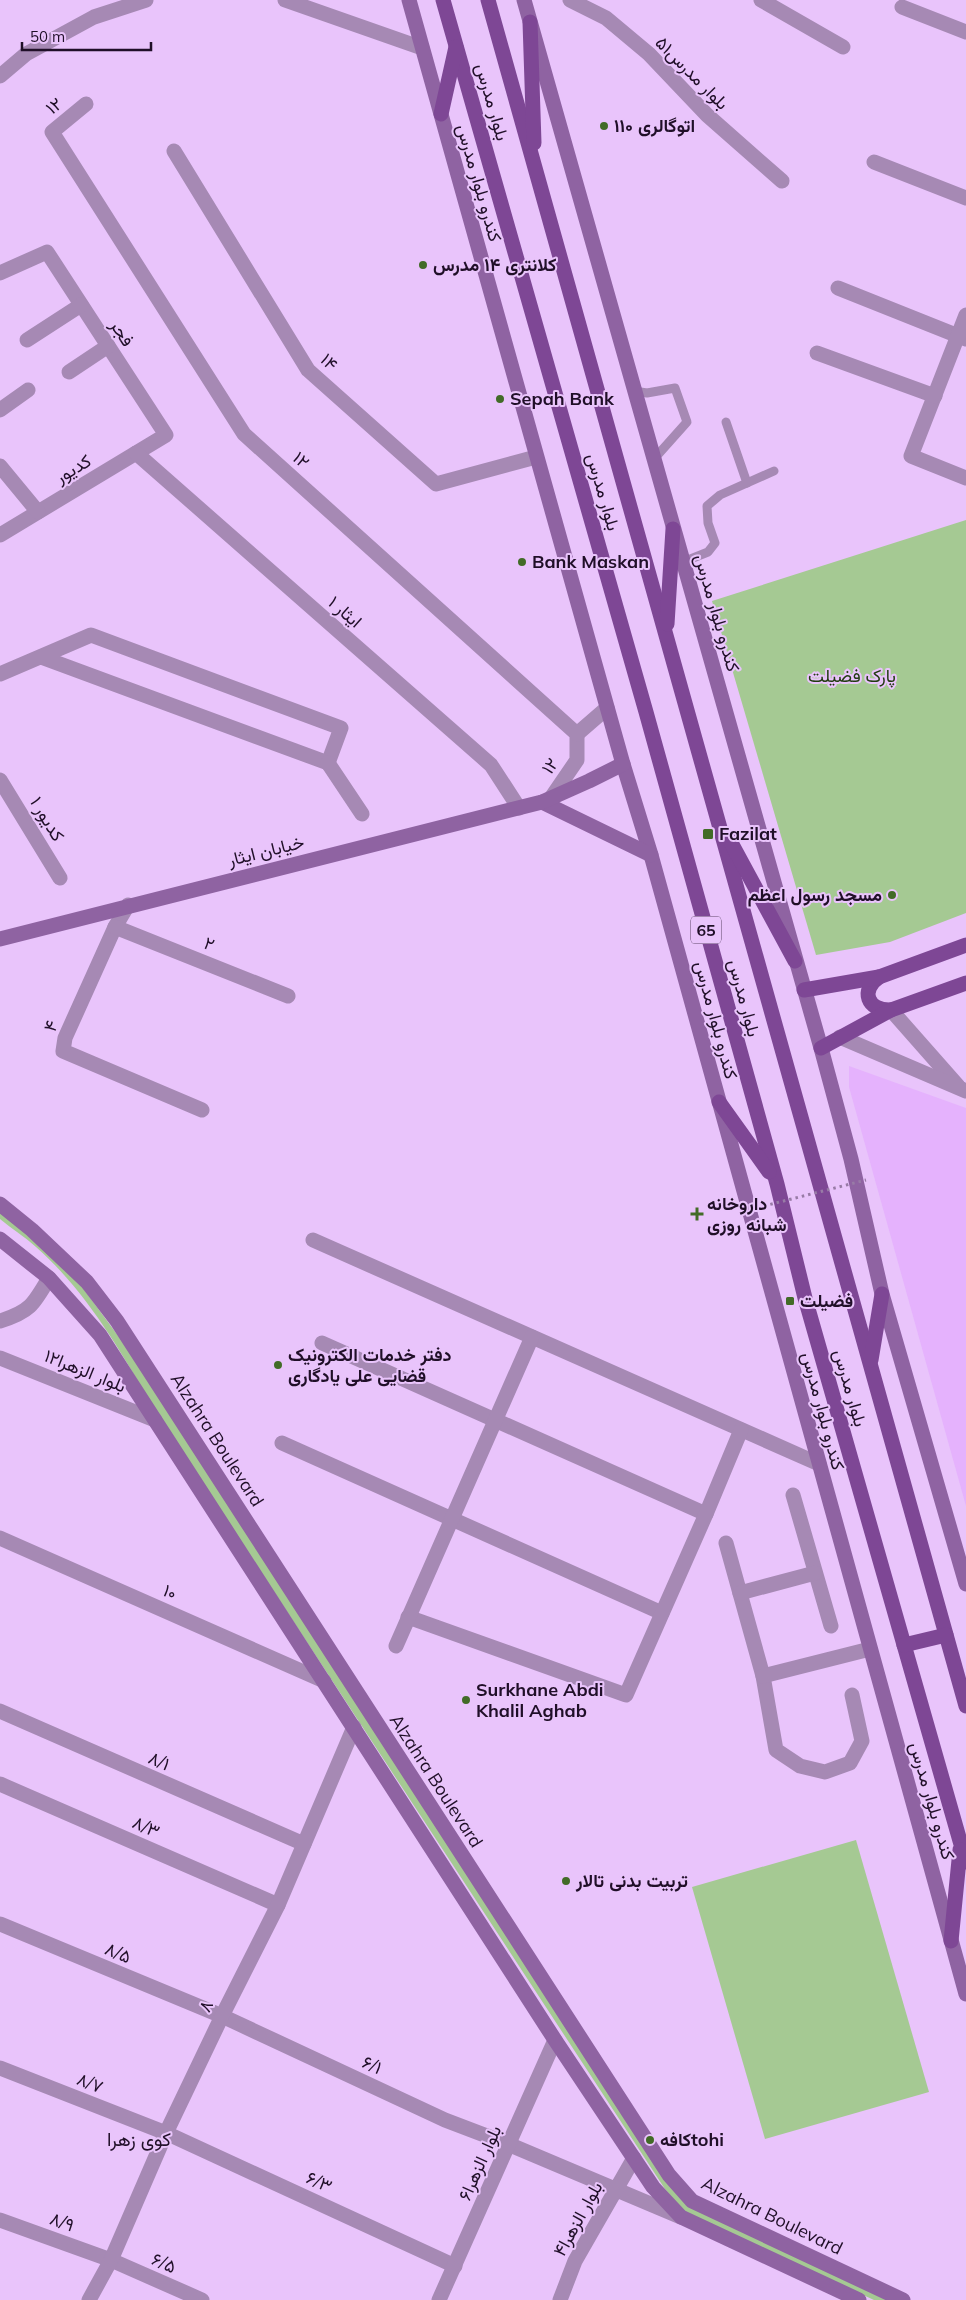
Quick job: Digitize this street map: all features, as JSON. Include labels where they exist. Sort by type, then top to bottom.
[{"type":"main road","name":"کندرو بلوار مدرس","points":[[408,0],[622,764],[651,855],[966,1994]]},
{"type":"main road","name":"بلوار مدرس","points":[[444,0],[644,703],[776,1181],[805,1298],[966,1862]]},
{"type":"main road","name":"بلوار مدرس","points":[[488,0],[966,1706]]},
{"type":"main road","name":"کندرو بلوار مدرس","points":[[524,0],[821,1048],[851,1159],[882,1294],[966,1584]]},
{"type":"main road","points":[[530,22],[534,167]]},
{"type":"main road","points":[[441,114],[456,45]]},
{"type":"main road","points":[[666,635],[673,529]]},
{"type":"main road","name":"خیابان ایثار","points":[[0,939],[128,905],[519,808],[546,800],[622,764]]},
{"type":"main road","points":[[546,800],[651,855]]},
{"type":"main road","points":[[716,814],[795,961]]},
{"type":"main road","points":[[804,990],[879,977],[966,945]]},
{"type":"main road","points":[[879,977],[872,982],[868,990],[868,999],[874,1007],[882,1011],[891,1010]]},
{"type":"main road","points":[[821,1048],[891,1010],[966,983]]},
{"type":"main road","points":[[719,1102],[776,1181]]},
{"type":"main road","name":"Alzahra Boulevard","points":[[0,1204],[32,1230],[87,1282],[117,1321],[669,2175],[692,2201],[903,2300]]},
{"type":"main road","points":[[0,1239],[49,1278],[100,1335],[555,2040],[653,2187],[681,2217],[859,2300]]},
{"type":"main road","points":[[870,1364],[882,1294]]},
{"type":"main road","points":[[904,1646],[946,1635]]},
{"type":"main road","points":[[951,1941],[961,1844]]},
{"type":"street","points":[[0,76],[26,54],[94,17],[145,0]]},
{"type":"street","points":[[284,0],[422,48]]},
{"type":"street","name":"بلوار مدرس۵۱","points":[[570,0],[606,18],[648,54],[707,115],[782,180]]},
{"type":"street","points":[[761,0],[843,47]]},
{"type":"street","points":[[902,7],[966,32]]},
{"type":"street","name":"۱۲","points":[[86,104],[52,132],[244,434],[577,734],[577,760],[546,800]]},
{"type":"street","name":"۱۴","points":[[174,151],[308,370],[436,484],[536,457]]},
{"type":"street","points":[[874,162],[966,198]]},
{"type":"street","name":"فجر","points":[[0,274],[47,252],[166,435]]},
{"type":"street","points":[[838,288],[962,337]]},
{"type":"street","points":[[27,340],[81,305]]},
{"type":"street","points":[[966,315],[962,337],[935,396],[911,456],[966,478]]},
{"type":"street","points":[[69,372],[108,346]]},
{"type":"street","points":[[816,354],[935,396]]},
{"type":"street","points":[[0,410],[28,390]]},
{"type":"street","name":"کدیور","points":[[0,535],[166,435]]},
{"type":"street","name":"ایثار ۱","points":[[136,453],[491,765],[519,808]]},
{"type":"street","points":[[0,466],[38,512]]},
{"type":"street","points":[[0,674],[91,635],[341,728],[328,763]]},
{"type":"street","points":[[41,657],[328,763],[362,814]]},
{"type":"street","points":[[577,734],[607,708]]},
{"type":"street","name":"کدیور ۱","points":[[0,780],[60,878]]},
{"type":"street","points":[[0,803],[19,809]]},
{"type":"street","name":"۴","points":[[128,905],[115,927],[65,1038],[63,1051],[202,1110]]},
{"type":"street","name":"۲","points":[[115,927],[288,996]]},
{"type":"street","points":[[891,1010],[963,1090]]},
{"type":"street","points":[[840,1037],[963,1090]]},
{"type":"street","points":[[314,1240],[819,1464]]},
{"type":"street","points":[[0,1321],[19,1315],[34,1303],[49,1278]]},
{"type":"street","points":[[396,1646],[532,1337]]},
{"type":"street","points":[[322,1343],[706,1514]]},
{"type":"street","name":"بلوار الزهرا۱۲","points":[[0,1358],[155,1420]]},
{"type":"street","points":[[408,1617],[626,1695],[741,1430]]},
{"type":"street","points":[[282,1443],[662,1613]]},
{"type":"street","points":[[794,1495],[831,1626]]},
{"type":"street","name":"۱۰","points":[[0,1538],[324,1681]]},
{"type":"street","points":[[726,1542],[763,1676],[776,1750],[800,1766],[825,1772],[850,1763],[862,1741],[852,1695]]},
{"type":"street","points":[[740,1593],[816,1573]]},
{"type":"street","points":[[763,1676],[870,1649]]},
{"type":"street","name":"۸/۱","points":[[0,1711],[304,1844]]},
{"type":"street","name":"۸","points":[[89,2300],[111,2260],[166,2133],[278,1905],[354,1727]]},
{"type":"street","name":"۸/۳","points":[[0,1784],[278,1905]]},
{"type":"street","name":"۸/۵","points":[[0,1924],[222,2016]]},
{"type":"street","name":"۶/۱","points":[[222,2016],[445,2120],[508,2144],[614,2191],[681,2217]]},
{"type":"street","name":"بلوار الزهرا۶","points":[[439,2300],[555,2040]]},
{"type":"street","name":"۸/۷","points":[[0,2068],[166,2133]]},
{"type":"street","name":"۶/۳","points":[[166,2133],[455,2266]]},
{"type":"street","name":"بلوار الزهرا۴","points":[[560,2300],[575,2261],[634,2158]]},
{"type":"street","name":"۸/۹","points":[[0,2220],[111,2260]]},
{"type":"street","name":"۶/۵","points":[[111,2260],[202,2300]]},
{"type":"lane","points":[[634,391],[647,393],[675,388],[688,422],[654,459]]},
{"type":"lane","points":[[726,422],[747,483]]},
{"type":"lane","points":[[683,562],[708,552],[715,543],[708,523],[707,506],[720,495],[774,471]]},
{"type":"path","points":[[764,1206],[866,1180]]},
{"type":"shaded area","points":[[849,1066],[966,1108],[966,1506],[849,1087]]},
{"type":"green space","name":"پارک فضیلت","points":[[966,520],[966,913],[890,942],[816,955],[712,601]]},
{"type":"green space","points":[[0,1212],[37,1240],[77,1280],[141,1367],[692,2205],[896,2300],[874,2300],[685,2213],[665,2189],[153,1407],[101,1322],[54,1264],[32,1243],[0,1219]]},
{"type":"green space","points":[[856,1840],[929,2092],[765,2139],[692,1887]]},
{"type":"place","name":"اتوگالری ۱۱۰","points":[[604,126]]},
{"type":"place","name":"کلانتری ۱۴ مدرس","points":[[423,265]]},
{"type":"place","name":"Sepah Bank","points":[[500,399]]},
{"type":"place","name":"Bank Maskan","points":[[522,562]]},
{"type":"place","name":"Fazilat","points":[[708,834]]},
{"type":"place","name":"مسجد رسول اعظم","points":[[892,895]]},
{"type":"place","name":"داروخانه شبانه روزی","points":[[697,1214]]},
{"type":"place","name":"فضیلت","points":[[790,1301]]},
{"type":"place","name":"دفتر خدمات الکترونیک قضایی علی یادگاری","points":[[278,1365]]},
{"type":"place","name":"Surkhane Abdi Khalil Aghab","points":[[466,1700]]},
{"type":"place","name":"تربیت بدنی تالار","points":[[566,1881]]},
{"type":"place","name":"کافهtohi","points":[[650,2140]]},
{"type":"district","name":"کوی زهرا","points":[[139,2139]]}]
